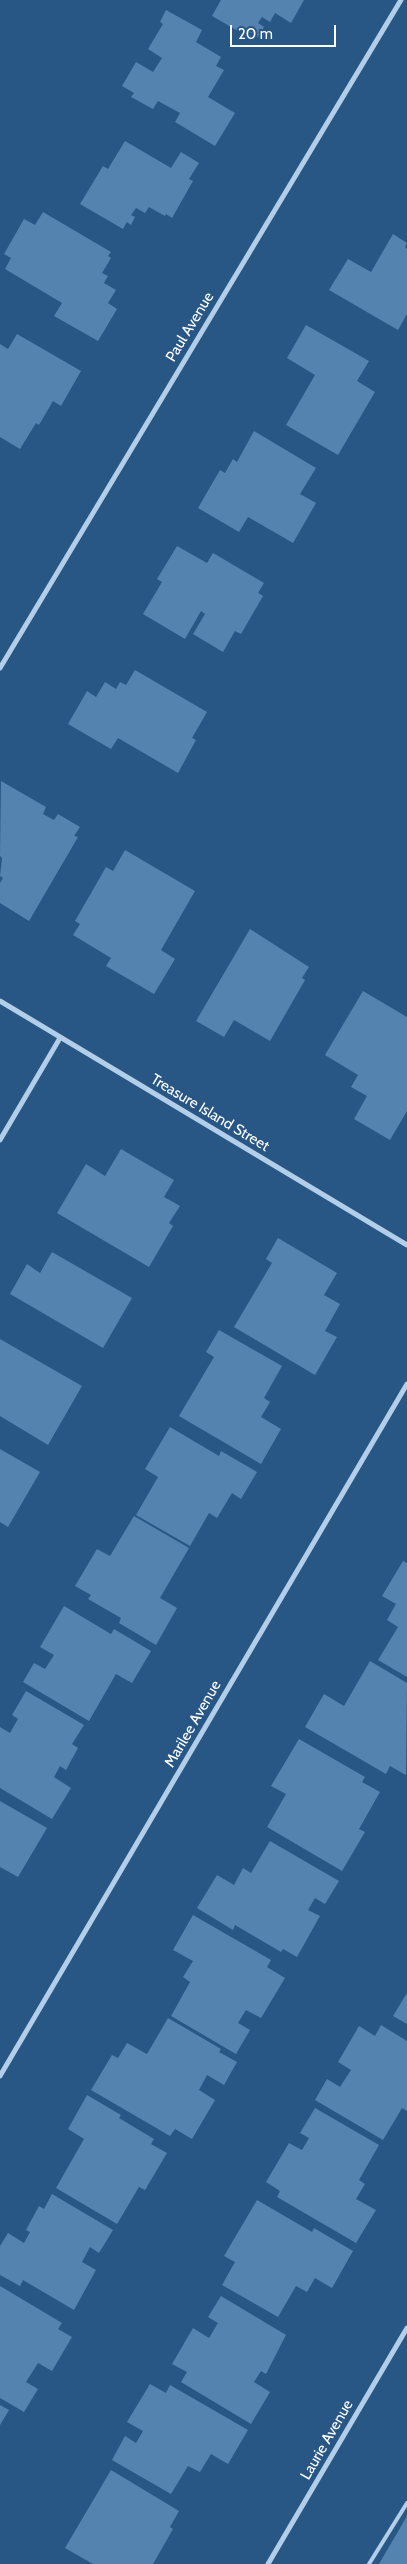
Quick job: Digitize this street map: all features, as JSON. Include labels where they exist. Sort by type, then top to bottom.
[{"type":"street","name":"Paul Avenue","points":[[0,668],[401,0]]},
{"type":"street","name":"Treasure Island Street","points":[[0,1002],[407,1245]]},
{"type":"street","points":[[0,1140],[60,1038]]},
{"type":"street","name":"Marilee Avenue","points":[[0,2076],[407,1384]]},
{"type":"street","name":"Laurie Avenue","points":[[268,2564],[407,2328]]},
{"type":"lane","points":[[369,2564],[407,2503]]},
{"type":"building","points":[[221,0],[304,0],[291,23],[275,13],[270,22],[262,17],[258,23],[264,27],[258,37],[240,26],[238,31],[212,16]]},
{"type":"building","points":[[166,10],[202,30],[196,42],[221,57],[216,66],[224,70],[208,97],[235,113],[215,146],[175,122],[180,113],[158,101],[153,109],[131,97],[134,93],[122,86],[136,62],[153,72],[162,58],[148,49],[163,24],[160,22]]},
{"type":"building","points":[[125,141],[171,168],[181,152],[199,163],[189,179],[193,181],[172,218],[149,207],[145,213],[136,208],[131,215],[135,217],[131,225],[127,222],[123,229],[80,204],[103,166],[108,169]]},
{"type":"building","points":[[43,212],[111,252],[108,256],[111,258],[102,273],[108,276],[104,283],[116,290],[108,303],[117,309],[98,341],[54,316],[62,303],[5,269],[11,258],[4,254],[24,219],[35,225]]},
{"type":"building","points":[[393,234],[407,243],[405,247],[407,249],[407,314],[398,330],[329,290],[348,259],[371,272]]},
{"type":"building","points":[[306,325],[369,361],[357,381],[375,392],[338,455],[286,425],[315,375],[287,358]]},
{"type":"building","points":[[17,334],[81,371],[61,406],[53,401],[39,425],[36,423],[20,449],[0,437],[0,344],[8,349]]},
{"type":"building","points":[[254,431],[316,468],[300,494],[316,503],[293,543],[248,517],[239,532],[198,508],[220,470],[225,473],[233,459],[237,462]]},
{"type":"building","points":[[177,546],[207,563],[213,553],[264,583],[258,593],[263,596],[241,634],[235,631],[223,652],[193,634],[205,614],[201,611],[185,639],[143,614],[162,582],[157,579]]},
{"type":"building","points":[[135,670],[207,712],[192,738],[196,740],[178,773],[118,738],[111,749],[68,724],[87,691],[96,697],[105,682],[116,689],[120,682],[126,685]]},
{"type":"building","points":[[1,781],[46,807],[43,814],[54,820],[58,814],[80,827],[74,836],[78,837],[29,921],[0,903],[0,883],[3,878],[0,876],[2,858],[0,856]]},
{"type":"building","points":[[125,850],[195,891],[161,950],[175,959],[154,994],[106,966],[111,958],[73,935],[80,924],[75,921],[106,867],[113,871]]},
{"type":"building","points":[[250,929],[309,967],[302,978],[305,980],[270,1041],[234,1020],[224,1037],[196,1021]]},
{"type":"building","points":[[363,991],[407,1017],[407,1111],[390,1140],[354,1119],[367,1096],[351,1087],[358,1075],[325,1055]]},
{"type":"building","points":[[121,1149],[174,1180],[164,1197],[180,1206],[169,1223],[173,1226],[149,1267],[57,1213],[86,1164],[105,1176]]},
{"type":"building","points":[[278,1238],[337,1273],[324,1295],[340,1304],[325,1331],[337,1337],[315,1375],[234,1327],[272,1263],[266,1259]]},
{"type":"building","points":[[52,1252],[132,1298],[103,1348],[10,1294],[27,1264],[40,1273]]},
{"type":"building","points":[[219,1330],[282,1366],[264,1398],[270,1402],[261,1417],[281,1429],[261,1464],[179,1416],[214,1357],[206,1352]]},
{"type":"building","points":[[0,1339],[82,1386],[48,1445],[0,1416]]},
{"type":"building","points":[[170,1427],[219,1456],[221,1451],[257,1472],[241,1499],[232,1493],[217,1518],[209,1513],[190,1546],[136,1515],[158,1477],[145,1469]]},
{"type":"building","points":[[0,1449],[40,1472],[8,1527],[0,1522]]},
{"type":"building","points":[[134,1516],[189,1548],[160,1598],[177,1608],[156,1645],[119,1623],[121,1618],[88,1599],[91,1595],[75,1586],[97,1549],[110,1556]]},
{"type":"building","points":[[403,1561],[407,1563],[407,1677],[378,1660],[398,1627],[387,1620],[396,1604],[382,1596]]},
{"type":"building","points":[[64,1606],[111,1634],[114,1629],[151,1651],[132,1683],[116,1674],[89,1721],[23,1682],[34,1663],[45,1669],[54,1655],[40,1647]]},
{"type":"building","points":[[370,1661],[407,1683],[406,1775],[390,1766],[386,1774],[305,1727],[324,1694],[344,1706]]},
{"type":"building","points":[[26,1691],[84,1725],[72,1744],[78,1748],[66,1770],[60,1766],[54,1777],[71,1788],[52,1819],[0,1788],[0,1727],[10,1733],[18,1719],[12,1715]]},
{"type":"building","points":[[299,1739],[365,1777],[362,1782],[380,1792],[359,1829],[365,1832],[342,1871],[267,1827],[286,1794],[271,1786]]},
{"type":"building","points":[[0,1801],[47,1828],[18,1877],[0,1867]]},
{"type":"building","points":[[270,1841],[339,1881],[325,1904],[315,1898],[308,1910],[320,1916],[297,1957],[283,1949],[281,1952],[235,1925],[233,1930],[197,1908],[217,1875],[234,1885],[243,1868],[251,1873]]},
{"type":"building","points":[[193,1915],[271,1960],[267,1967],[285,1978],[261,2018],[246,2010],[238,2023],[250,2030],[236,2054],[171,2016],[190,1982],[183,1977],[193,1961],[173,1950]]},
{"type":"building","points":[[407,1993],[407,2024],[393,2016]]},
{"type":"building","points":[[168,2018],[221,2049],[219,2052],[237,2062],[224,2085],[207,2075],[199,2090],[215,2100],[192,2139],[175,2129],[170,2136],[91,2090],[112,2055],[118,2058],[127,2043],[147,2054]]},
{"type":"building","points":[[381,2025],[407,2041],[407,2111],[402,2108],[383,2140],[315,2100],[327,2079],[340,2087],[351,2070],[338,2062],[359,2026],[375,2036]]},
{"type":"building","points":[[87,2095],[121,2115],[119,2118],[154,2139],[151,2144],[167,2153],[145,2190],[139,2187],[117,2224],[56,2188],[84,2139],[68,2129]]},
{"type":"building","points":[[315,2108],[379,2145],[359,2180],[365,2184],[356,2199],[376,2210],[356,2243],[277,2197],[280,2191],[266,2182],[289,2143],[302,2150],[309,2138],[300,2133]]},
{"type":"building","points":[[52,2194],[113,2230],[99,2253],[90,2247],[82,2262],[96,2270],[74,2310],[23,2280],[20,2286],[0,2275],[0,2246],[8,2233],[24,2243],[30,2232],[26,2230],[39,2206],[44,2209]]},
{"type":"building","points":[[257,2200],[312,2232],[314,2228],[353,2251],[332,2288],[315,2278],[307,2292],[296,2286],[278,2317],[222,2285],[235,2262],[224,2256]]},
{"type":"building","points":[[0,2286],[62,2323],[58,2329],[72,2337],[52,2371],[38,2363],[26,2382],[38,2389],[24,2412],[0,2398]]},
{"type":"building","points":[[221,2296],[286,2335],[266,2374],[261,2371],[254,2382],[270,2392],[251,2424],[181,2382],[187,2372],[172,2364],[193,2328],[209,2338],[218,2323],[208,2317]]},
{"type":"building","points":[[150,2384],[166,2393],[170,2385],[248,2430],[228,2464],[211,2454],[200,2472],[188,2466],[171,2494],[112,2460],[125,2436],[136,2443],[143,2431],[127,2422]]},
{"type":"building","points":[[0,2405],[9,2410],[0,2425]]},
{"type":"building","points":[[111,2470],[179,2511],[170,2527],[173,2529],[153,2564],[93,2564],[65,2548]]},
{"type":"building","points":[[407,2516],[407,2564],[379,2564]]}]
